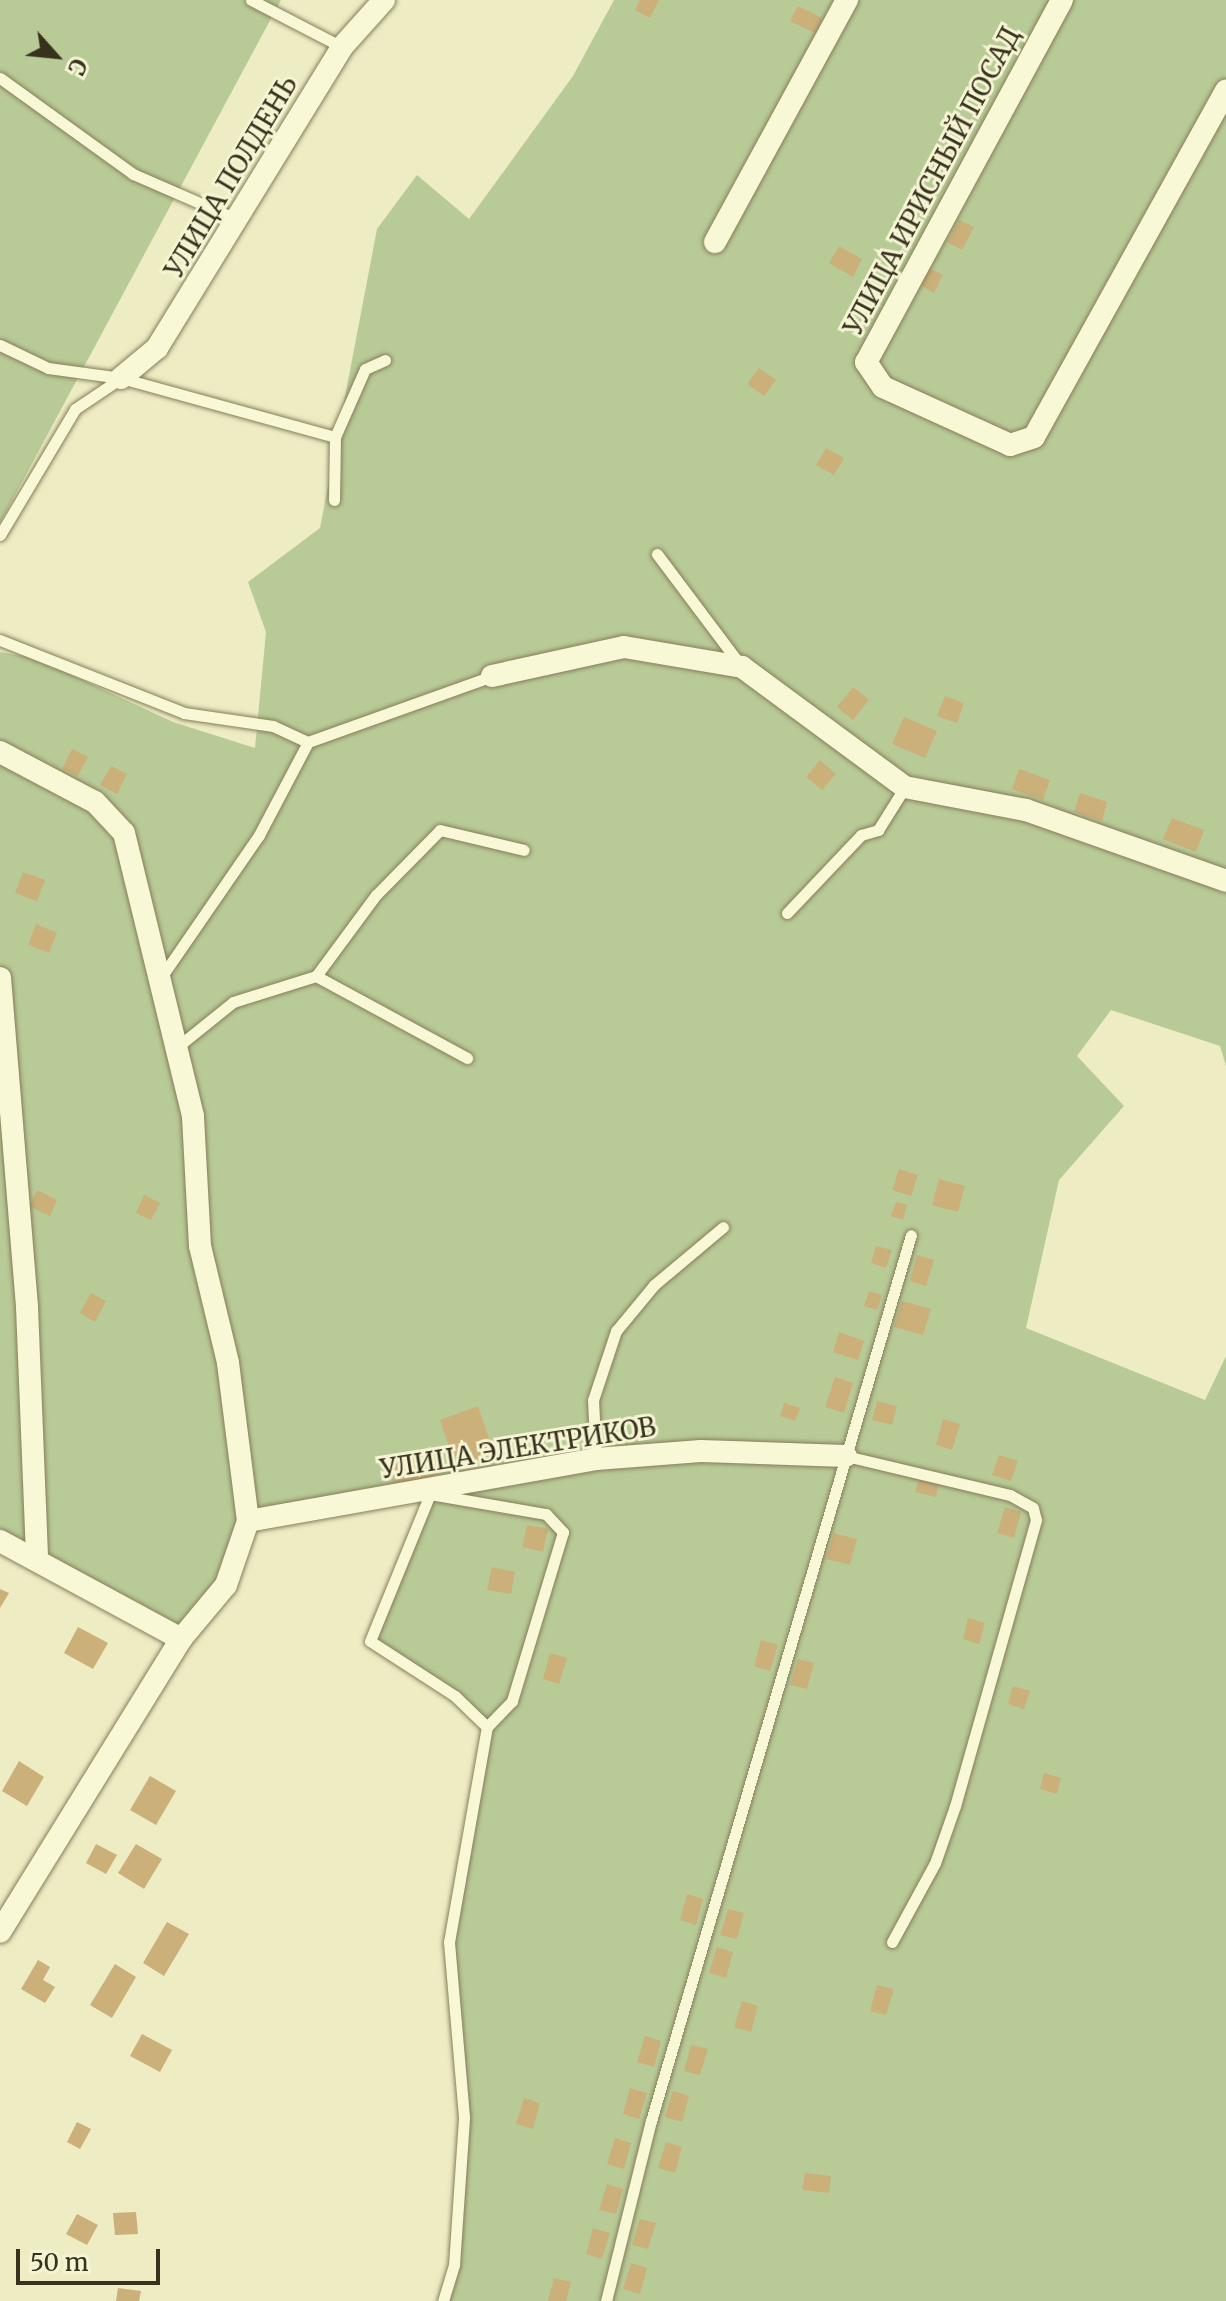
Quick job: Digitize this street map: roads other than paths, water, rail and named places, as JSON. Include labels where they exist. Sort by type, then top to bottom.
[{"type":"street","name":"УЛИЦА ПОЛДЕНЬ","points":[[121,378],[157,348],[240,220],[342,47],[384,0]]},
{"type":"street","points":[[715,242],[847,0]]},
{"type":"street","name":"УЛИЦА ИРИСНЫЙ ПОСАД","points":[[1062,0],[866,362],[883,387],[1010,445],[1034,437],[1226,91]]},
{"type":"street","points":[[492,676],[624,647],[742,667],[905,787],[1026,810],[1226,881]]},
{"type":"street","points":[[0,752],[95,802],[124,833],[173,1051],[193,1117],[200,1246],[228,1363],[248,1521],[226,1585],[181,1639],[0,1932]]},
{"type":"street","points":[[0,978],[27,1307],[37,1559]]},
{"type":"street","name":"УЛИЦА ЭЛЕКТРИКОВ","points":[[248,1521],[430,1494],[596,1459],[701,1451],[846,1456]]},
{"type":"street","points":[[0,1541],[181,1639]]},
{"type":"lane","points":[[251,0],[342,47]]},
{"type":"lane","points":[[0,78],[133,174],[240,220]]},
{"type":"lane","points":[[0,345],[48,368],[121,378],[335,437]]},
{"type":"lane","points":[[334,500],[335,437],[365,369],[385,360]]},
{"type":"lane","points":[[0,535],[75,409],[121,378]]},
{"type":"lane","points":[[657,554],[742,667]]},
{"type":"lane","points":[[0,640],[184,713],[273,726],[308,742]]},
{"type":"lane","points":[[158,982],[259,835],[308,742],[492,676]]},
{"type":"lane","points":[[787,913],[861,835],[878,830],[905,787]]},
{"type":"lane","points":[[173,1051],[233,1002],[316,976],[376,895],[440,830],[524,850]]},
{"type":"lane","points":[[316,976],[467,1058]]},
{"type":"lane","points":[[596,1459],[593,1400],[616,1331],[654,1285],[723,1227]]},
{"type":"lane","points":[[606,2301],[651,2121],[911,1235]]},
{"type":"lane","points":[[846,1456],[1010,1495],[1033,1508],[1036,1520],[955,1806],[935,1863],[892,1942]]},
{"type":"lane","points":[[443,2301],[454,2265],[464,2117],[449,1942],[472,1846],[487,1727],[512,1701],[563,1532],[546,1514],[430,1494],[370,1641],[455,1696],[487,1727]]}]
